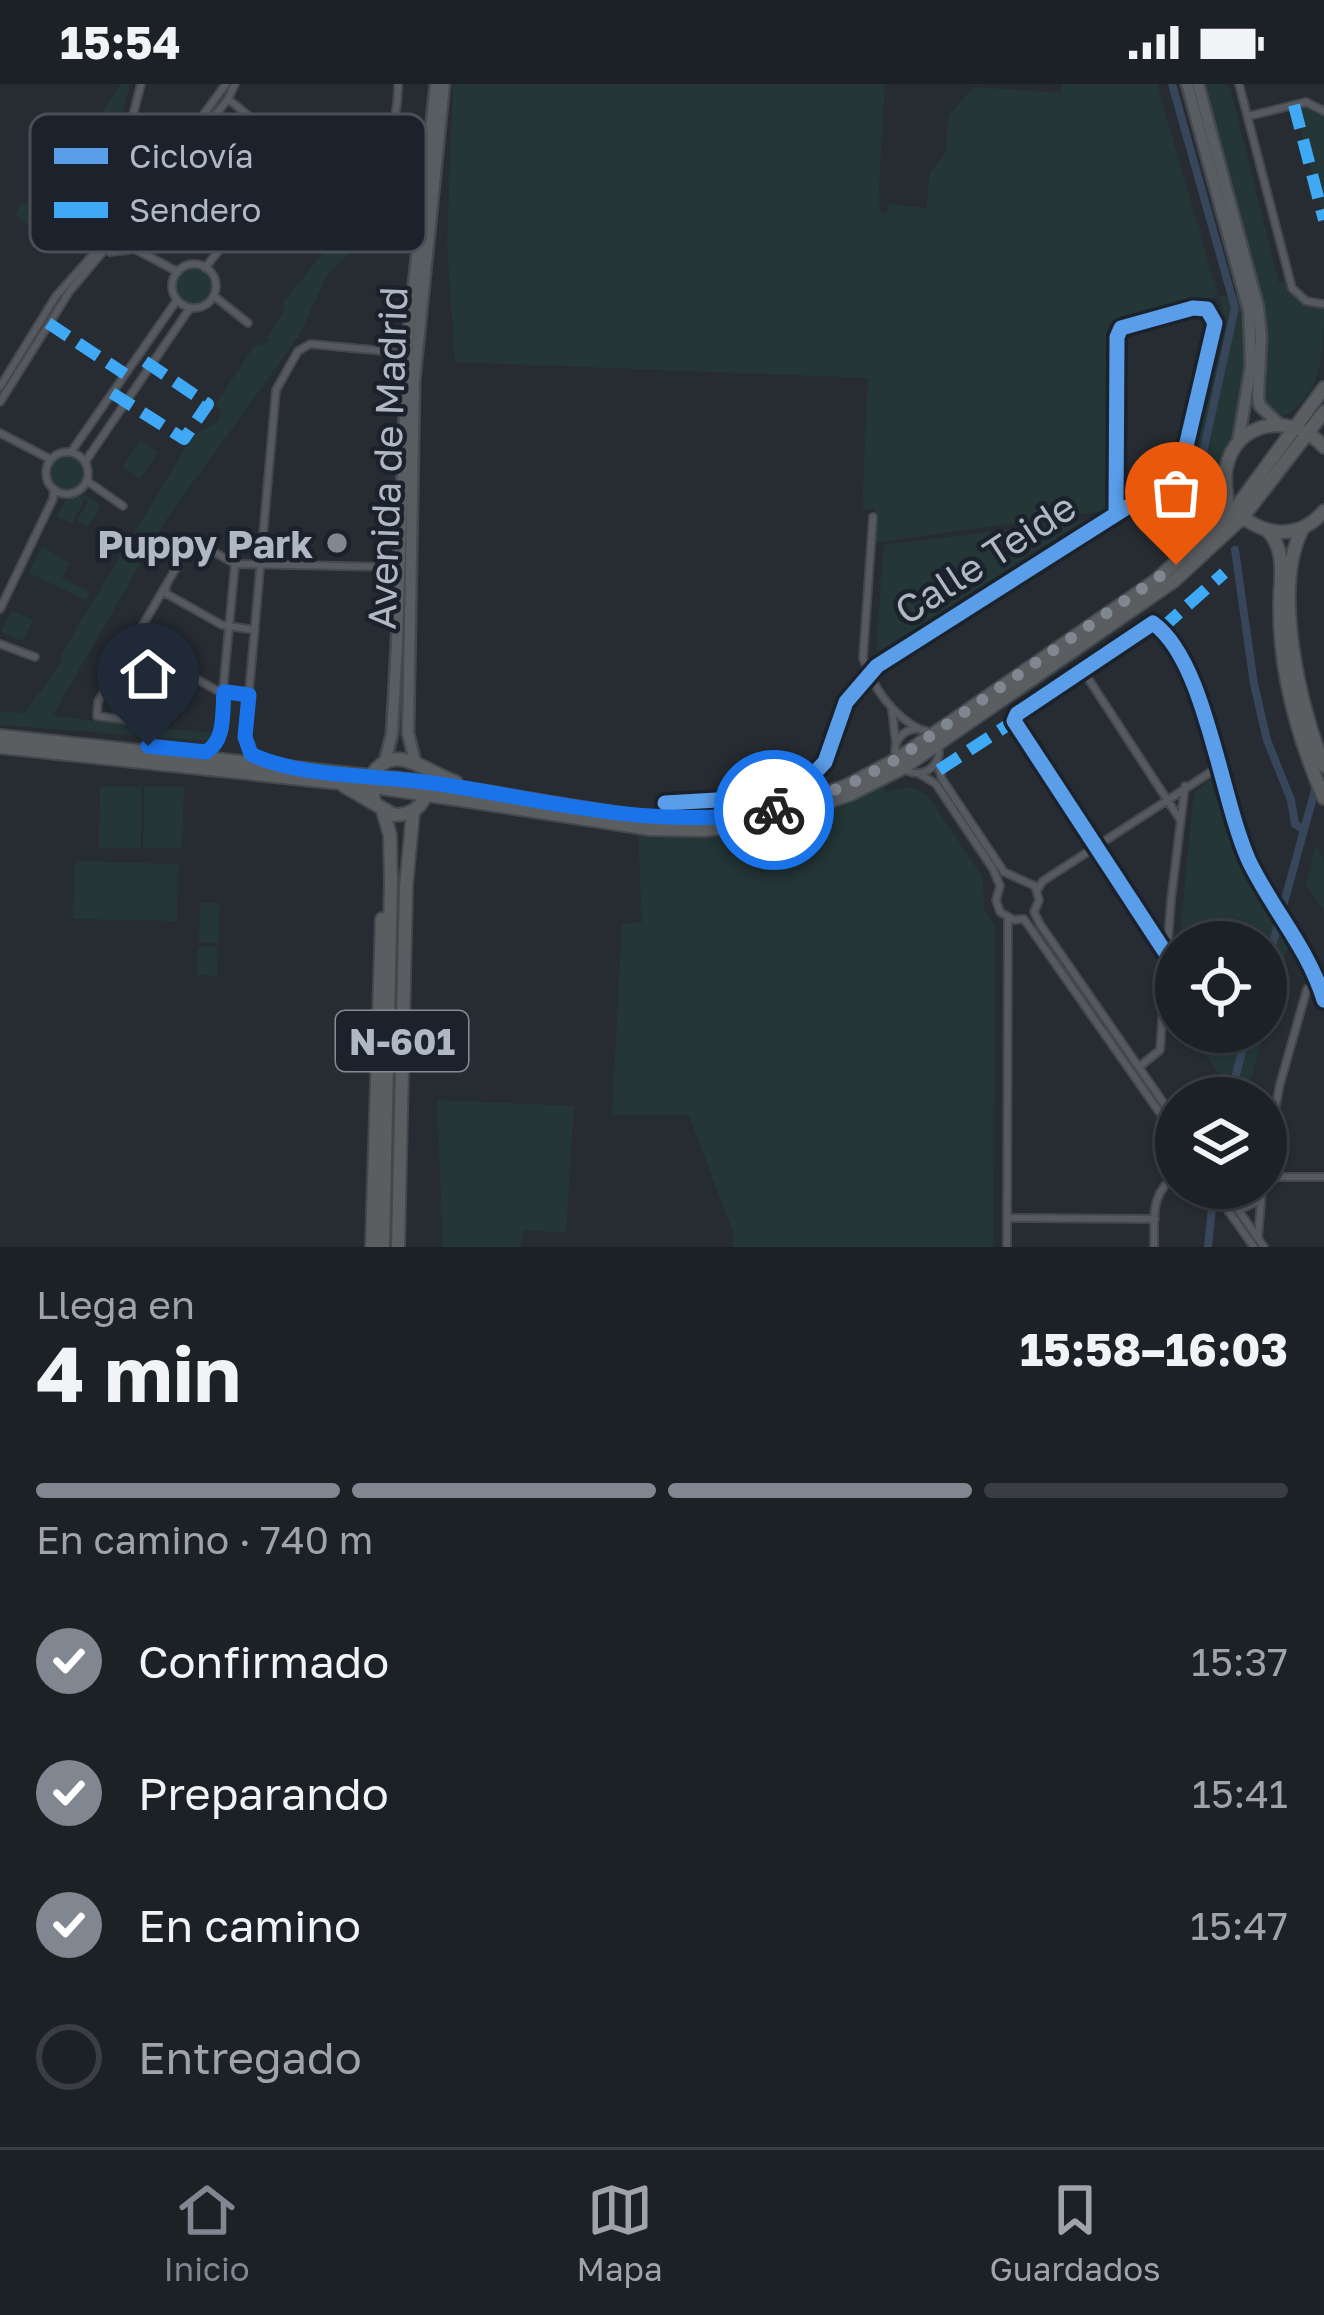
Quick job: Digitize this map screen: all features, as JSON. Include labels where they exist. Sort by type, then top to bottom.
[{"type":"highway","points":[[1323,796],[1282,652],[1281,555],[1262,529],[1234,515],[1226,468],[1238,443],[1253,430],[1296,416],[1324,385]]},
{"type":"highway","points":[[1303,429],[1324,385]]},
{"type":"highway","points":[[1174,581],[1303,429],[1324,412]]},
{"type":"highway","points":[[1323,446],[1319,430],[1324,412]]},
{"type":"highway","points":[[1280,424],[1303,429],[1323,446]]},
{"type":"highway","points":[[1324,511],[1303,528],[1294,546],[1291,606],[1305,730],[1324,766]]},
{"type":"highway","points":[[0,736],[294,766],[540,806],[630,826],[704,830],[776,820],[812,810],[903,762],[1155,581],[1234,515]]},
{"type":"highway","points":[[932,742],[1174,581],[1238,532],[1303,528]]},
{"type":"highway","points":[[0,747],[338,783],[370,781],[385,761],[398,758],[451,781],[506,790],[540,806]]},
{"type":"highway","points":[[416,810],[427,788],[417,764]]},
{"type":"highway","points":[[370,781],[378,807]]},
{"type":"highway","points":[[338,783],[394,815],[462,804],[540,806]]},
{"type":"highway","name":"N-601","points":[[378,807],[390,835],[391,883],[383,1247]]},
{"type":"highway","name":"N-601","points":[[398,1247],[406,887],[416,810]]},
{"type":"highway","points":[[372,1247],[379,952],[391,883]]},
{"type":"main road","name":"Avenida de Madrid","points":[[426,192],[440,84]]},
{"type":"main road","name":"Avenida de Madrid","points":[[426,251],[440,84]]},
{"type":"main road","points":[[1187,84],[1249,311],[1251,366],[1238,443]]},
{"type":"main road","points":[[1198,84],[1258,308],[1260,406],[1280,424]]},
{"type":"main road","name":"Avenida de Madrid","points":[[385,761],[392,734],[400,585],[406,347],[418,252]]},
{"type":"main road","name":"Avenida de Madrid","points":[[417,764],[408,734],[415,382],[426,252]]},
{"type":"street","points":[[133,114],[141,84]]},
{"type":"street","points":[[216,114],[228,99],[231,84]]},
{"type":"street","points":[[208,114],[231,84]]},
{"type":"street","points":[[393,114],[398,84]]},
{"type":"street","points":[[1239,84],[1292,288],[1306,302],[1324,304]]},
{"type":"street","points":[[228,99],[246,114]]},
{"type":"street","points":[[1249,116],[1306,102],[1324,111]]},
{"type":"street","points":[[0,387],[56,296],[97,252]]},
{"type":"street","points":[[0,402],[98,252]]},
{"type":"street","points":[[144,252],[174,273]]},
{"type":"street","points":[[208,270],[220,252]]},
{"type":"street","points":[[174,273],[190,265],[208,270],[215,280],[214,300]]},
{"type":"street","points":[[174,273],[172,289],[177,300],[190,308]]},
{"type":"street","points":[[50,462],[71,452],[177,300]]},
{"type":"street","points":[[56,494],[76,493],[86,483],[85,462],[190,308],[214,300]]},
{"type":"street","points":[[214,300],[248,323]]},
{"type":"street","name":"Calle Teide","points":[[665,803],[752,798],[803,785],[825,762],[846,702],[877,666],[1173,478],[1181,466],[1215,323],[1207,309],[1193,308],[1120,328],[1116,513]]},
{"type":"street","points":[[294,766],[251,754],[245,737],[277,390],[298,352],[310,344],[394,352]]},
{"type":"street","points":[[0,433],[50,462]]},
{"type":"street","points":[[71,452],[85,462]]},
{"type":"street","points":[[50,462],[46,478],[56,494]]},
{"type":"street","points":[[86,483],[123,506]]},
{"type":"street","points":[[0,609],[56,494]]},
{"type":"street","points":[[873,518],[863,658],[870,678],[905,722],[932,742],[942,779],[1012,878],[1034,886],[1217,767]]},
{"type":"street","points":[[189,675],[159,724],[102,718],[95,710],[168,579],[195,542],[235,564],[388,567],[401,542]]},
{"type":"street","points":[[115,747],[206,752],[213,748],[220,735],[235,564]]},
{"type":"street","name":"Avenida de Madrid","points":[[388,567],[400,585]]},
{"type":"street","points":[[168,579],[165,593],[230,626],[255,630]]},
{"type":"street","points":[[1155,937],[1016,728],[1014,717],[1145,625],[1159,626],[1192,676],[1238,833],[1312,965],[1324,1000]]},
{"type":"street","points":[[132,642],[224,692],[249,695]]},
{"type":"street","points":[[0,644],[35,657]]},
{"type":"street","points":[[1082,669],[1180,821]]},
{"type":"street","points":[[891,706],[903,762],[935,784],[993,869],[1000,886],[997,904],[1011,919],[1024,919],[1034,912],[1039,900],[1034,886]]},
{"type":"street","points":[[903,762],[905,733],[932,742]]},
{"type":"street","points":[[1169,921],[1186,786]]},
{"type":"street","points":[[1000,886],[1012,878]]},
{"type":"street","points":[[1034,912],[1155,1090]]},
{"type":"street","points":[[1007,1247],[1011,919]]},
{"type":"street","points":[[1024,919],[1155,1106]]},
{"type":"street","points":[[1282,1077],[1312,965]]},
{"type":"street","points":[[1307,989],[1319,984]]},
{"type":"street","points":[[1139,1067],[1156,1053]]},
{"type":"street","points":[[1287,1177],[1324,1178]]},
{"type":"street","points":[[1154,1247],[1156,1209]]},
{"type":"street","points":[[1231,1209],[1253,1247]]},
{"type":"street","points":[[1258,1238],[1260,1209]]},
{"type":"street","points":[[1239,1210],[1264,1247]]},
{"type":"street","points":[[1007,1218],[1155,1220]]},
{"type":"shaded area","points":[[121,84],[130,84],[122,114],[99,114]]},
{"type":"shaded area","points":[[453,84],[885,84],[878,204],[887,214],[887,204],[926,208],[930,173],[946,151],[948,116],[974,87],[1060,93],[1063,84],[1157,84],[1218,296],[1110,322],[1106,484],[1116,482],[1116,509],[872,543],[874,509],[862,510],[868,378],[455,362],[447,245]]},
{"type":"shaded area","points":[[1202,84],[1230,88],[1279,283],[1290,281],[1300,297],[1324,304],[1315,381],[1286,415],[1271,411],[1264,396],[1262,296]]},
{"type":"shaded area","points":[[1306,102],[1324,111],[1324,220],[1294,105]]},
{"type":"shaded area","points":[[21,202],[29,205],[30,226],[15,215]]},
{"type":"shaded area","points":[[324,252],[350,252],[327,275],[299,336],[167,518],[52,716],[212,733],[209,741],[0,725],[0,711],[25,713],[55,672],[60,656],[193,435],[218,422],[221,410],[215,405],[255,345],[270,340],[285,308],[282,304]]},
{"type":"shaded area","points":[[194,269],[206,275],[212,287],[206,299],[194,305],[182,299],[176,287],[182,275]]},
{"type":"shaded area","points":[[1218,296],[1240,296],[1245,379],[1236,429],[1200,528],[1186,512],[1183,490],[1223,308]]},
{"type":"shaded area","points":[[140,440],[158,452],[140,479],[122,467]]},
{"type":"shaded area","points":[[67,456],[79,461],[84,473],[79,485],[67,490],[55,485],[50,473],[55,461]]},
{"type":"shaded area","points":[[85,495],[101,505],[88,527],[77,521],[85,499],[72,524],[57,517],[65,501]]},
{"type":"shaded area","points":[[1085,520],[880,651],[876,649],[884,545]]},
{"type":"shaded area","points":[[42,546],[69,563],[62,578],[90,592],[86,600],[29,573]]},
{"type":"shaded area","points":[[12,610],[33,620],[23,641],[1,632]]},
{"type":"shaded area","points":[[1210,780],[1247,870],[1278,921],[1181,921],[1194,793]]},
{"type":"shaded area","points":[[883,785],[886,792],[912,787],[928,796],[983,878],[984,908],[995,926],[993,1247],[732,1247],[734,1235],[689,1115],[612,1115],[622,924],[642,922],[638,831],[766,826],[842,804]]},
{"type":"shaded area","points":[[100,786],[142,787],[141,848],[99,848]]},
{"type":"shaded area","points":[[144,787],[184,787],[182,849],[143,848]]},
{"type":"shaded area","points":[[1316,845],[1324,860],[1324,910],[1306,885]]},
{"type":"shaded area","points":[[75,861],[178,864],[177,921],[73,919]]},
{"type":"shaded area","points":[[200,903],[220,903],[219,943],[199,942]]},
{"type":"shaded area","points":[[198,946],[218,946],[217,976],[197,975]]},
{"type":"shaded area","points":[[1205,1053],[1258,1053],[1252,1077],[1220,1075]]},
{"type":"shaded area","points":[[437,1100],[574,1106],[566,1233],[524,1230],[520,1247],[443,1247]]},
{"type":"waterway","points":[[1172,84],[1235,308],[1193,498],[1194,512],[1204,521]]},
{"type":"waterway","points":[[1235,550],[1267,740],[1291,800],[1295,824],[1304,830]]},
{"type":"waterway","points":[[1279,921],[1323,761]]},
{"type":"waterway","points":[[1235,1077],[1242,1053]]},
{"type":"waterway","points":[[1208,1247],[1212,1209]]},
{"type":"marked path","points":[[1294,105],[1324,220]]},
{"type":"marked path","points":[[48,323],[125,374]]},
{"type":"marked path","points":[[112,393],[184,439],[208,404],[137,356]]},
{"type":"marked path","points":[[1161,629],[1224,573]]},
{"type":"marked path","points":[[939,770],[1014,721]]},
{"type":"cycle path","points":[[665,803],[752,798],[803,785],[825,762],[846,702],[877,666],[1173,478],[1184,455],[1215,323],[1207,309],[1193,308],[1121,328],[1117,337],[1116,513]]},
{"type":"cycle path","points":[[1155,937],[1014,721],[1017,714],[1153,623],[1186,667],[1249,861],[1284,921]]},
{"type":"cycle path","points":[[1287,927],[1324,1000]]},
{"type":"way so far","points":[[774,810],[846,786],[897,759],[1176,565]]},
{"type":"place","name":"Puppy Park","points":[[337,543]]},
{"type":"route","points":[[148,746],[206,752],[213,748],[220,735],[227,692],[249,695],[245,737],[251,754],[294,766],[427,782],[649,819],[705,820],[774,810]]}]
